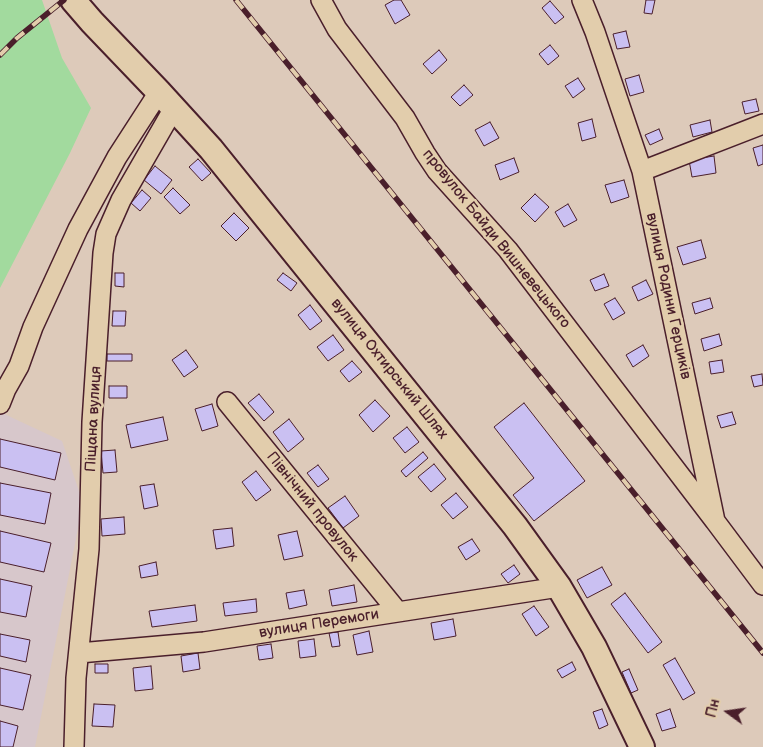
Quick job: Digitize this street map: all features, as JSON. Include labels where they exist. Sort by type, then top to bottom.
[{"type":"main road","name":"вулиця Охтирський Шлях","points":[[73,0],[211,149],[515,526],[559,587],[594,647],[642,747]]},
{"type":"street","name":"провулок Байди Вишневецького","points":[[321,0],[336,29],[405,118],[437,171],[508,250],[715,521]]},
{"type":"street","name":"вулиця Родини Герциків","points":[[582,0],[595,32],[642,170],[715,521],[763,585]]},
{"type":"street","points":[[0,404],[6,389],[9,365],[33,327],[78,229],[117,157],[166,100]]},
{"type":"street","name":"Піщана вулиця","points":[[74,747],[76,678],[90,549],[92,422],[106,234],[166,100]]},
{"type":"street","points":[[642,170],[763,124]]},
{"type":"street","name":"Північний провулок","points":[[226,402],[398,612]]},
{"type":"street","name":"вулиця Перемоги","points":[[79,653],[204,642],[559,587]]},
{"type":"shaded area","points":[[0,412],[62,441],[83,503],[35,747],[0,747]]},
{"type":"green space","points":[[0,0],[42,0],[62,58],[91,108],[70,153],[0,288]]},
{"type":"building","points":[[394,0],[401,0],[410,15],[395,24],[385,5]]},
{"type":"building","points":[[646,0],[655,0],[652,14],[644,13]]},
{"type":"building","points":[[550,1],[564,17],[555,24],[542,8]]},
{"type":"building","points":[[626,31],[630,47],[617,49],[613,34]]},
{"type":"building","points":[[550,45],[559,56],[548,65],[539,54]]},
{"type":"building","points":[[439,50],[447,60],[432,74],[423,64]]},
{"type":"building","points":[[639,75],[644,92],[630,96],[625,79]]},
{"type":"building","points":[[578,78],[585,89],[573,98],[565,86]]},
{"type":"building","points":[[464,85],[473,95],[460,106],[451,97]]},
{"type":"building","points":[[756,99],[759,111],[745,114],[742,102]]},
{"type":"building","points":[[592,119],[596,137],[582,141],[578,123]]},
{"type":"building","points":[[710,120],[712,132],[693,137],[690,125]]},
{"type":"building","points":[[490,122],[499,138],[484,146],[475,130]]},
{"type":"building","points":[[659,129],[663,139],[650,145],[645,135]]},
{"type":"building","points":[[763,145],[763,164],[758,166],[753,148]]},
{"type":"building","points":[[714,156],[716,173],[692,177],[689,160]]},
{"type":"building","points":[[514,158],[519,172],[500,180],[495,165]]},
{"type":"building","points":[[198,159],[211,173],[202,181],[189,167]]},
{"type":"building","points":[[155,166],[172,180],[161,194],[144,180]]},
{"type":"building","points":[[624,180],[629,197],[611,203],[605,185]]},
{"type":"building","points":[[173,188],[190,205],[180,214],[164,197]]},
{"type":"building","points":[[142,190],[151,198],[140,211],[131,203]]},
{"type":"building","points":[[535,194],[549,207],[535,222],[521,208]]},
{"type":"building","points":[[568,204],[577,220],[564,227],[555,212]]},
{"type":"building","points":[[234,213],[249,228],[236,241],[221,226]]},
{"type":"building","points":[[701,240],[706,258],[683,265],[677,247]]},
{"type":"building","points":[[115,273],[124,273],[124,287],[115,286]]},
{"type":"building","points":[[283,273],[297,283],[291,291],[277,280]]},
{"type":"building","points":[[604,274],[609,286],[595,291],[590,280]]},
{"type":"building","points":[[646,280],[653,294],[638,301],[632,287]]},
{"type":"building","points":[[615,298],[625,313],[613,320],[604,304]]},
{"type":"building","points":[[710,298],[713,308],[695,314],[692,303]]},
{"type":"building","points":[[310,305],[322,321],[310,330],[298,315]]},
{"type":"building","points":[[113,311],[126,311],[125,326],[112,326]]},
{"type":"building","points":[[719,334],[722,345],[704,351],[701,339]]},
{"type":"building","points":[[333,335],[344,350],[328,361],[317,347]]},
{"type":"building","points":[[643,345],[649,356],[633,367],[626,355]]},
{"type":"building","points":[[186,350],[198,367],[184,377],[172,360]]},
{"type":"building","points":[[107,354],[132,354],[132,361],[107,361]]},
{"type":"building","points":[[722,360],[724,372],[711,374],[709,362]]},
{"type":"building","points":[[352,361],[362,372],[349,382],[340,371]]},
{"type":"building","points":[[762,374],[763,385],[754,387],[751,376]]},
{"type":"building","points":[[109,386],[127,386],[127,398],[109,398]]},
{"type":"building","points":[[259,394],[274,412],[264,421],[248,403]]},
{"type":"building","points":[[375,400],[390,416],[373,432],[359,415]]},
{"type":"building","points":[[524,403],[585,481],[534,521],[513,495],[534,478],[494,427]]},
{"type":"building","points":[[212,404],[218,426],[202,431],[195,409]]},
{"type":"building","points":[[732,412],[736,424],[721,428],[717,416]]},
{"type":"building","points":[[163,417],[168,440],[131,448],[126,425]]},
{"type":"building","points":[[289,419],[304,439],[288,452],[273,432]]},
{"type":"building","points":[[407,427],[419,442],[405,453],[393,438]]},
{"type":"building","points":[[0,439],[61,453],[55,480],[0,467]]},
{"type":"building","points":[[115,450],[117,472],[103,473],[101,451]]},
{"type":"building","points":[[423,452],[428,458],[406,477],[401,471]]},
{"type":"building","points":[[434,464],[446,479],[431,492],[418,477]]},
{"type":"building","points":[[318,465],[329,479],[318,487],[307,473]]},
{"type":"building","points":[[256,471],[271,490],[256,501],[242,482]]},
{"type":"building","points":[[0,483],[51,493],[45,524],[0,515]]},
{"type":"building","points":[[154,484],[158,506],[144,509],[140,486]]},
{"type":"building","points":[[456,493],[468,507],[453,519],[441,505]]},
{"type":"building","points":[[345,496],[359,516],[343,528],[328,508]]},
{"type":"building","points":[[124,517],[125,534],[102,536],[101,519]]},
{"type":"building","points":[[232,528],[234,546],[216,549],[213,530]]},
{"type":"building","points":[[0,531],[51,543],[44,572],[0,562]]},
{"type":"building","points":[[297,531],[303,556],[284,560],[278,535]]},
{"type":"building","points":[[472,539],[480,551],[466,560],[458,547]]},
{"type":"building","points":[[156,562],[158,575],[141,578],[139,566]]},
{"type":"building","points":[[514,565],[520,574],[508,583],[501,574]]},
{"type":"building","points":[[602,567],[612,585],[587,598],[577,580]]},
{"type":"building","points":[[0,579],[32,586],[26,617],[0,612]]},
{"type":"building","points":[[354,585],[357,602],[332,606],[329,590]]},
{"type":"building","points":[[304,590],[307,605],[289,609],[286,593]]},
{"type":"building","points":[[625,593],[662,642],[648,653],[611,604]]},
{"type":"building","points":[[256,599],[257,612],[225,616],[223,603]]},
{"type":"building","points":[[195,605],[197,621],[152,627],[149,611]]},
{"type":"building","points":[[534,606],[549,627],[536,636],[522,614]]},
{"type":"building","points":[[453,619],[456,636],[434,640],[431,623]]},
{"type":"building","points":[[369,631],[373,652],[357,655],[353,635]]},
{"type":"building","points":[[338,632],[340,646],[332,647],[329,633]]},
{"type":"building","points":[[0,634],[30,640],[26,662],[0,656]]},
{"type":"building","points":[[314,639],[316,656],[300,658],[298,641]]},
{"type":"building","points":[[271,644],[273,658],[259,660],[257,646]]},
{"type":"building","points":[[198,653],[200,669],[183,672],[181,656]]},
{"type":"building","points":[[675,658],[695,693],[683,700],[663,665]]},
{"type":"building","points":[[572,662],[576,670],[562,678],[557,670]]},
{"type":"building","points":[[95,664],[108,664],[108,673],[95,673]]},
{"type":"building","points":[[151,666],[153,689],[135,691],[133,668]]},
{"type":"building","points":[[0,668],[31,675],[23,710],[0,705]]},
{"type":"building","points":[[629,669],[638,690],[631,693],[622,672]]},
{"type":"building","points":[[94,704],[115,705],[113,727],[92,726]]},
{"type":"building","points":[[602,709],[608,725],[599,729],[593,712]]},
{"type":"building","points":[[670,709],[676,727],[662,731],[656,714]]},
{"type":"building","points":[[0,721],[18,726],[13,747],[0,747]]},
{"type":"railway","points":[[0,55],[17,38],[64,0]]},
{"type":"railway","points":[[236,0],[763,653]]}]
